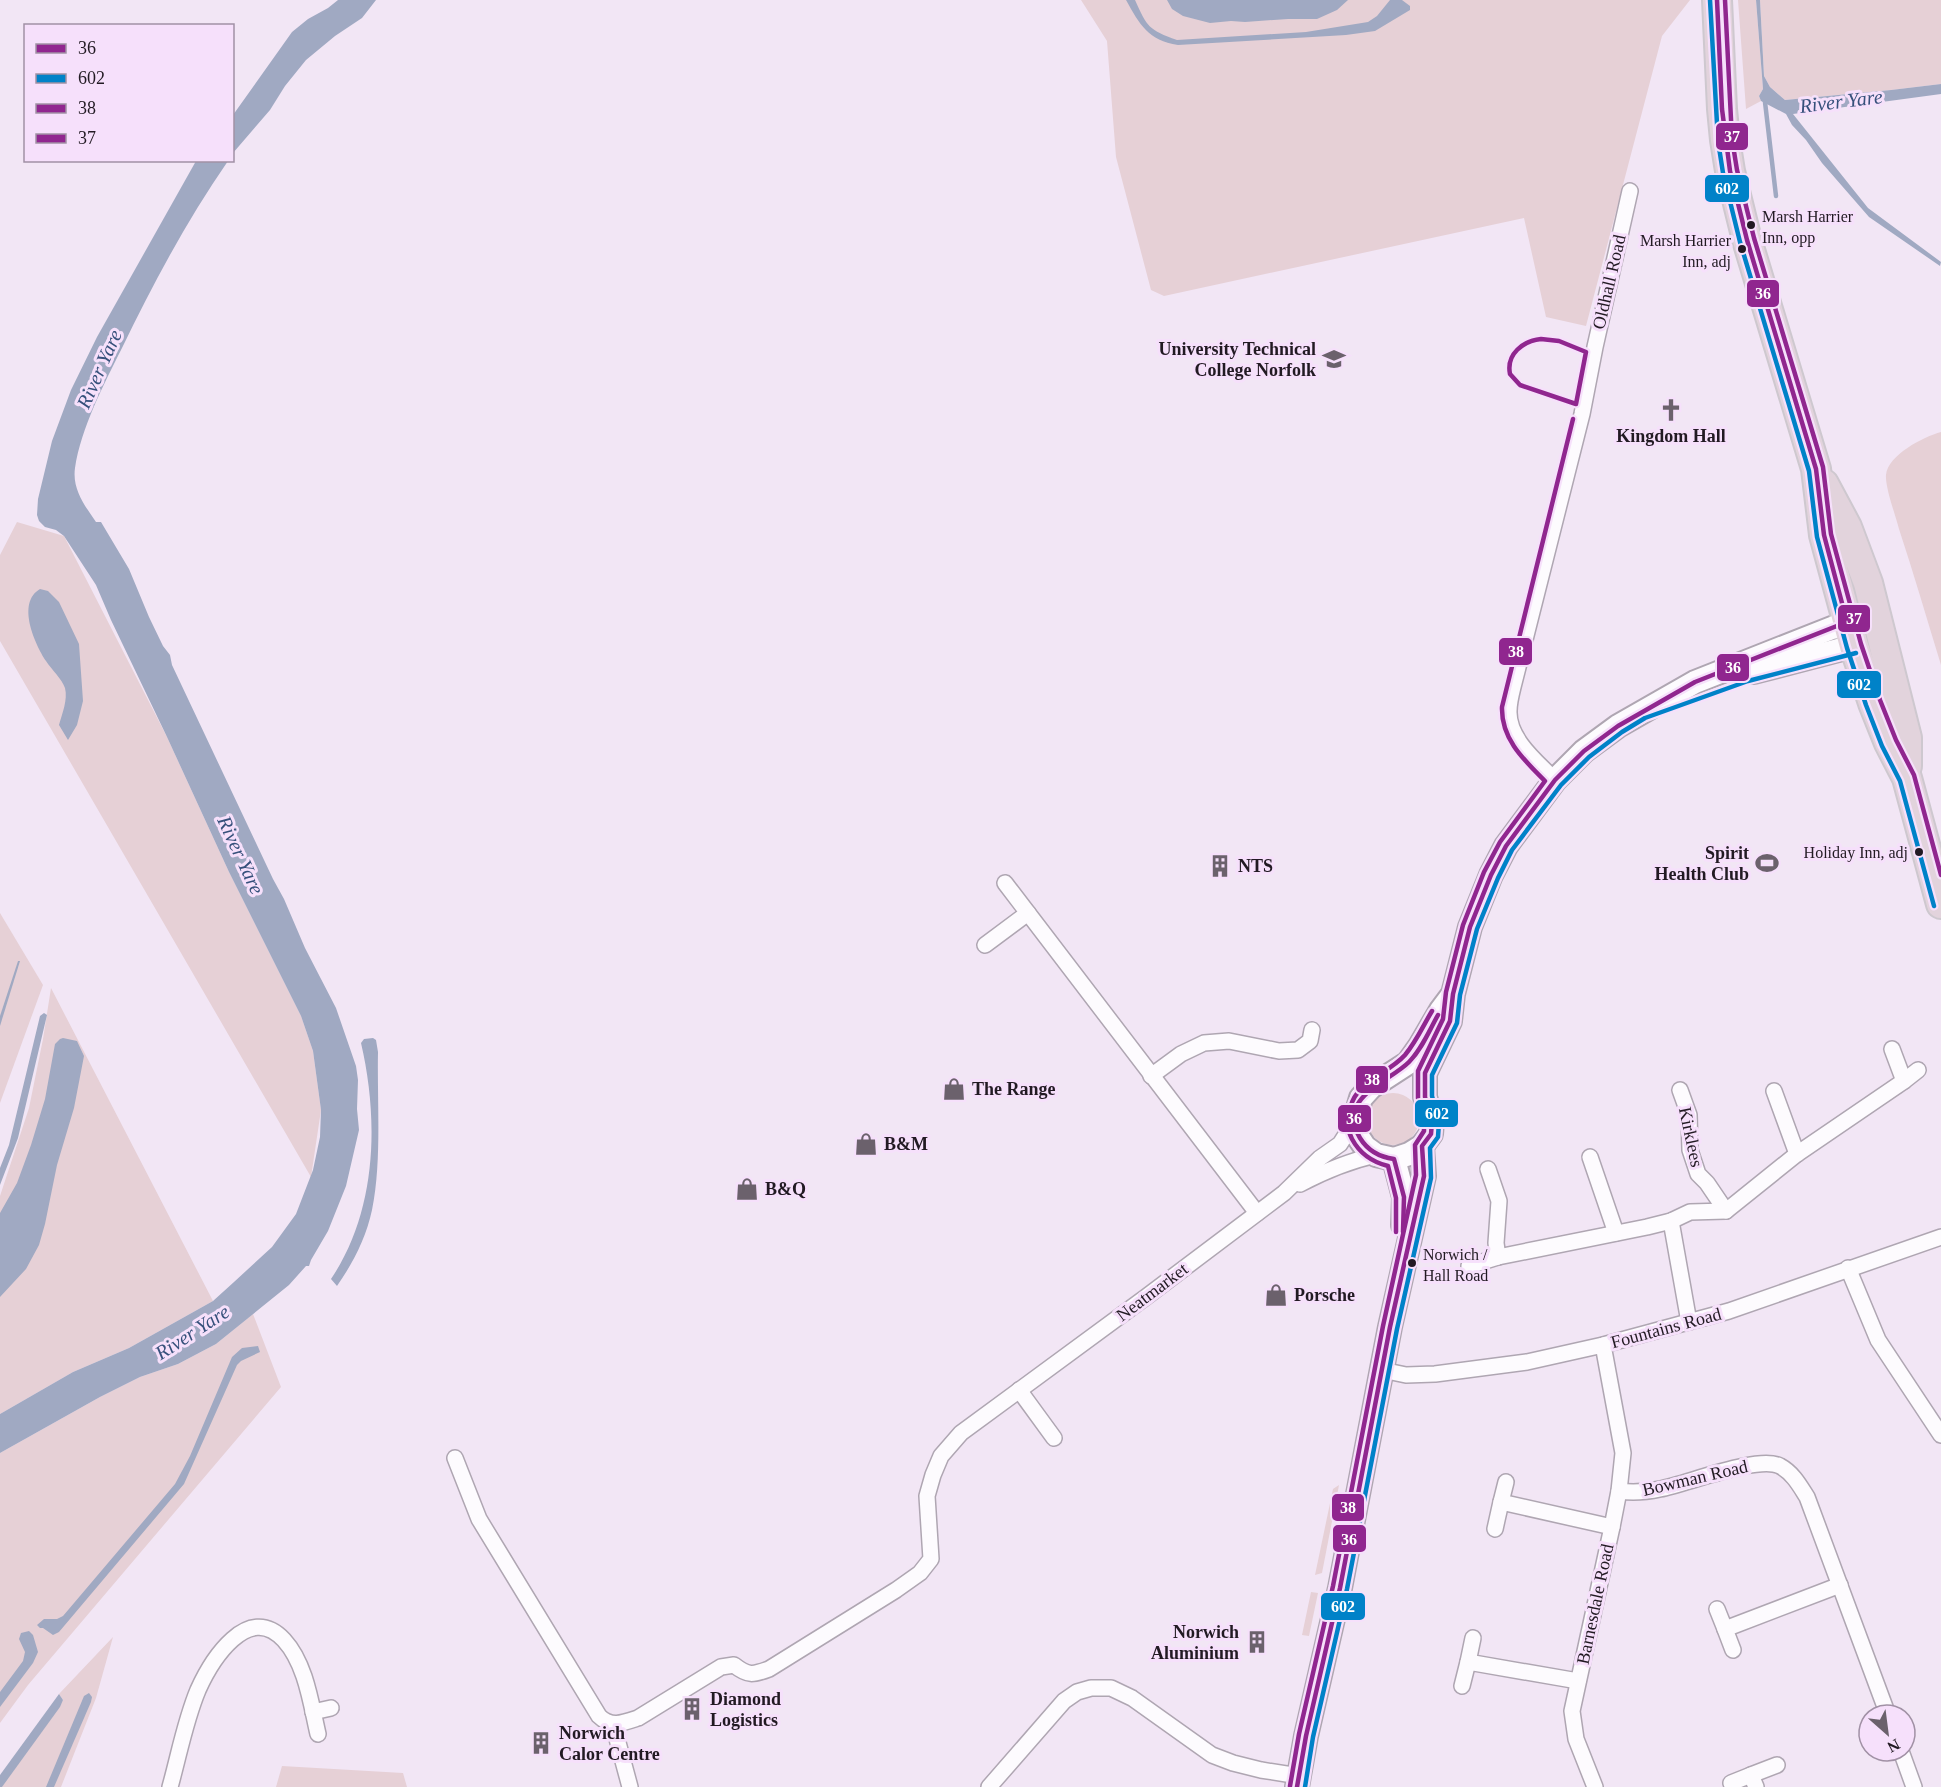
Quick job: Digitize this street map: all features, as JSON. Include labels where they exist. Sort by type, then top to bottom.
[{"type":"highway","points":[[1717,0],[1722,109],[1730,171],[1747,240],[1816,469],[1824,535],[1862,632]]},
{"type":"highway","points":[[1816,469],[1832,498],[1837,533],[1885,733],[1907,778],[1941,904]]},
{"type":"street","name":"Oldhall Road","points":[[1555,780],[1533,759],[1517,736],[1510,724],[1509,710],[1570,462],[1630,191]]},
{"type":"street","points":[[1453,994],[1408,1063],[1371,1087],[1361,1098],[1354,1122],[1357,1135],[1365,1147],[1385,1157],[1409,1154],[1422,1146],[1431,1134],[1432,1122],[1425,1097],[1425,1073],[1450,1021],[1453,994],[1470,927],[1491,875],[1506,846],[1555,780],[1584,751],[1642,711],[1862,632]]},
{"type":"street","points":[[1005,883],[1257,1213]]},
{"type":"street","points":[[985,945],[1028,913]]},
{"type":"street","points":[[1151,1076],[1181,1054],[1204,1043],[1229,1041],[1279,1050],[1298,1050],[1310,1041],[1312,1030]]},
{"type":"street","points":[[1892,1049],[1904,1081]]},
{"type":"street","points":[[1469,1266],[1498,1257],[1671,1221],[1689,1212],[1726,1211],[1797,1154],[1918,1070]]},
{"type":"street","points":[[1382,1081],[1397,1080],[1409,1084],[1425,1097]]},
{"type":"street","name":"Kirklees","points":[[1680,1090],[1689,1115],[1690,1150],[1698,1174],[1726,1211]]},
{"type":"street","points":[[1774,1092],[1797,1154]]},
{"type":"street","name":"Neatmarket","points":[[613,1724],[638,1718],[721,1667],[734,1665],[744,1673],[757,1673],[769,1669],[920,1573],[931,1559],[927,1496],[933,1475],[941,1456],[961,1433],[1284,1193],[1320,1158],[1340,1144],[1354,1122]]},
{"type":"street","points":[[989,1787],[1064,1701],[1077,1692],[1091,1688],[1111,1688],[1132,1698],[1212,1755],[1233,1764],[1298,1781],[1340,1588],[1402,1271],[1424,1176],[1422,1146]]},
{"type":"street","points":[[1385,1157],[1404,1197],[1402,1271]]},
{"type":"street","name":"Neatmarket","points":[[1284,1193],[1319,1174],[1350,1161],[1385,1157]]},
{"type":"street","points":[[1590,1157],[1616,1233]]},
{"type":"street","points":[[1488,1169],[1499,1201],[1496,1243],[1498,1257]]},
{"type":"street","points":[[1671,1221],[1689,1322]]},
{"type":"street","name":"Fountains Road","points":[[1382,1370],[1406,1375],[1435,1374],[1527,1362],[1603,1345],[1729,1311],[1941,1237]]},
{"type":"street","points":[[1848,1268],[1878,1340],[1941,1435]]},
{"type":"street","name":"Barnesdale Road","points":[[1595,1787],[1576,1739],[1572,1711],[1612,1527],[1623,1453],[1603,1345]]},
{"type":"street","points":[[1019,1390],[1054,1438]]},
{"type":"street","points":[[455,1458],[478,1519],[599,1716],[604,1721],[613,1724],[630,1787]]},
{"type":"street","name":"Bowman Road","points":[[1619,1491],[1662,1489],[1759,1463],[1779,1466],[1794,1477],[1808,1497],[1884,1703]]},
{"type":"street","points":[[1495,1529],[1506,1482]]},
{"type":"street","name":"Barnesdale Road","points":[[1501,1502],[1612,1527]]},
{"type":"street","points":[[1725,1629],[1840,1585]]},
{"type":"street","points":[[1717,1609],[1733,1650]]},
{"type":"street","points":[[170,1787],[199,1688],[216,1657],[233,1637],[248,1629],[273,1630],[285,1641],[297,1660],[309,1695],[318,1734]]},
{"type":"street","points":[[1462,1686],[1473,1638]]},
{"type":"street","name":"Barnesdale Road","points":[[1468,1662],[1578,1681]]},
{"type":"street","points":[[313,1712],[332,1708]]},
{"type":"street","points":[[1905,1763],[1914,1787]]},
{"type":"street","points":[[1731,1783],[1754,1781],[1777,1765]]},
{"type":"shaded area","points":[[1081,0],[1690,0],[1662,36],[1586,326],[1546,317],[1524,218],[1164,296],[1151,290],[1116,157],[1107,41]]},
{"type":"shaded area","points":[[1738,0],[1756,0],[1763,89],[1759,96],[1761,101],[1746,109]]},
{"type":"shaded area","points":[[1760,0],[1941,0],[1941,84],[1785,100],[1770,87],[1764,76]]},
{"type":"shaded area","points":[[1941,432],[1941,665],[1891,502],[1886,475],[1893,461],[1907,448]]},
{"type":"shaded area","points":[[17,522],[64,536],[167,737],[229,872],[301,1016],[313,1051],[321,1110],[311,1177],[0,641],[0,555]]},
{"type":"shaded area","points":[[0,913],[43,985],[0,1103]]},
{"type":"shaded area","points":[[51,988],[213,1301],[129,1348],[73,1372],[0,1414],[0,1196],[29,1108]]},
{"type":"shaded area","points":[[1388,1093],[1398,1093],[1412,1100],[1419,1119],[1412,1138],[1398,1145],[1388,1145],[1378,1141],[1371,1134],[1367,1124],[1367,1114],[1371,1104],[1378,1097]]},
{"type":"shaded area","points":[[253,1314],[281,1387],[28,1685],[0,1723],[0,1453],[100,1397],[140,1377],[178,1364],[216,1344]]},
{"type":"shaded area","points":[[1339,1485],[1322,1573],[1315,1575],[1333,1489]]},
{"type":"shaded area","points":[[1311,1592],[1318,1593],[1309,1636],[1302,1635]]},
{"type":"shaded area","points":[[113,1637],[96,1698],[61,1787],[1,1787],[63,1700],[59,1694]]},
{"type":"shaded area","points":[[282,1766],[403,1773],[407,1787],[276,1787]]},
{"type":"water","points":[[338,0],[376,0],[362,18],[335,36],[306,60],[285,86],[270,110],[234,152],[234,114],[292,32],[308,19]]},
{"type":"water","points":[[1126,0],[1135,0],[1146,22],[1155,30],[1177,40],[1306,32],[1368,22],[1377,16],[1390,0],[1402,0],[1410,6],[1410,10],[1375,31],[1346,35],[1178,45],[1159,39],[1146,30]]},
{"type":"water","points":[[1167,0],[1348,0],[1337,10],[1317,19],[1210,23],[1183,16],[1172,9]]},
{"type":"water","name":"River Yare","points":[[1756,0],[1760,0],[1764,76],[1770,87],[1785,100],[1941,84],[1941,94],[1793,114],[1868,208],[1941,262],[1940,266],[1869,217],[1822,163],[1786,114],[1761,101],[1759,96],[1763,89]]},
{"type":"water","name":"River Yare","points":[[195,162],[227,162],[171,253],[101,391],[82,437],[75,468],[75,483],[88,510],[96,522],[101,522],[129,569],[149,617],[170,655],[172,665],[284,899],[305,948],[336,1008],[356,1066],[359,1130],[346,1186],[328,1231],[309,1266],[306,1266],[289,1285],[216,1344],[178,1364],[140,1377],[100,1397],[0,1453],[0,1414],[73,1372],[129,1348],[213,1301],[272,1247],[296,1214],[313,1170],[320,1137],[321,1110],[313,1051],[301,1016],[229,872],[96,585],[64,536],[56,530],[45,527],[37,515],[38,499],[52,441],[71,390],[97,337]]},
{"type":"water","points":[[40,589],[48,591],[59,602],[79,644],[83,701],[77,725],[68,740],[59,725],[65,702],[65,688],[42,654],[30,624],[29,604],[33,595]]},
{"type":"water","points":[[18,961],[20,961],[0,1026],[0,1016]]},
{"type":"water","points":[[44,1013],[47,1015],[18,1138],[0,1185],[0,1168],[9,1145],[40,1016]]},
{"type":"water","points":[[63,1038],[77,1041],[84,1056],[74,1108],[57,1165],[39,1245],[26,1269],[0,1297],[0,1213],[17,1183],[31,1145],[45,1099],[55,1044]]},
{"type":"water","points":[[364,1039],[376,1040],[378,1052],[378,1152],[375,1191],[363,1240],[337,1286],[331,1279],[358,1224],[370,1164],[372,1134],[370,1103],[361,1043]]},
{"type":"water","points":[[258,1346],[260,1352],[237,1365],[184,1484],[59,1632],[53,1635],[40,1628],[37,1625],[44,1619],[57,1619],[63,1616],[175,1484],[190,1456],[232,1357],[242,1348]]},
{"type":"water","points":[[29,1631],[33,1635],[38,1652],[33,1663],[0,1707],[0,1692],[23,1661],[25,1652],[19,1639],[21,1633]]},
{"type":"water","points":[[89,1693],[92,1697],[91,1702],[54,1787],[46,1787],[84,1696]]},
{"type":"water","points":[[59,1694],[63,1700],[60,1707],[0,1787],[0,1775]]},
{"type":"waterway","points":[[1765,102],[1776,196]]},
{"type":"transit line","name":"602","points":[[1710,0],[1718,141],[1723,173],[1740,242],[1809,471],[1817,537],[1847,648],[1882,746],[1900,781],[1934,906]]},
{"type":"transit line","name":"36","points":[[1297,1787],[1306,1736],[1340,1588],[1390,1327],[1424,1176],[1422,1146],[1431,1134],[1432,1122],[1425,1097],[1425,1073],[1450,1021],[1453,994],[1470,927],[1491,875],[1506,846],[1555,780],[1584,751],[1618,726],[1695,682],[1847,622],[1824,535],[1816,469],[1747,240],[1730,171],[1722,109],[1717,0]]},
{"type":"transit line","name":"37","points":[[1725,0],[1732,139],[1737,170],[1754,238],[1823,467],[1831,534],[1861,644],[1896,740],[1914,775],[1941,875]]},
{"type":"transit line","name":"38","points":[[1541,339],[1559,341],[1586,352],[1576,404],[1520,385],[1510,374],[1511,360],[1517,350],[1528,342],[1541,339]]},
{"type":"transit line","name":"38","points":[[1290,1786],[1299,1734],[1333,1586],[1383,1326],[1416,1175],[1415,1145],[1424,1131],[1418,1098],[1418,1071],[1443,1019],[1446,992],[1463,925],[1484,872],[1500,842],[1545,781],[1515,748],[1505,729],[1502,707],[1573,419]]},
{"type":"transit line","name":"602","points":[[1305,1787],[1313,1737],[1347,1589],[1397,1329],[1431,1178],[1430,1148],[1438,1137],[1439,1122],[1432,1096],[1432,1075],[1457,1023],[1460,995],[1477,929],[1498,878],[1512,850],[1561,785],[1589,757],[1622,732],[1645,718],[1748,681],[1856,653]]},
{"type":"transit line","name":"38","points":[[1396,1232],[1396,1198],[1388,1166],[1372,1160],[1359,1149],[1349,1132],[1348,1116],[1359,1090],[1405,1055],[1432,1011]]},
{"type":"transit line","name":"36","points":[[1403,1232],[1404,1197],[1394,1159],[1374,1153],[1363,1143],[1354,1124],[1355,1112],[1359,1101],[1368,1092],[1400,1070],[1414,1057],[1438,1015]]},
{"type":"place","name":"Marsh Harrier Inn, opp","points":[[1751,225]]},
{"type":"place","name":"Marsh Harrier Inn, adj","points":[[1742,249]]},
{"type":"place","name":"University Technical College Norfolk","points":[[1334,359]]},
{"type":"place","name":"Kingdom Hall","points":[[1671,410]]},
{"type":"place","name":"Holiday Inn, adj","points":[[1919,852]]},
{"type":"place","name":"Spirit Health Club","points":[[1767,863]]},
{"type":"place","name":"NTS","points":[[1220,866]]},
{"type":"place","name":"The Range","points":[[954,1089]]},
{"type":"place","name":"B&M","points":[[866,1144]]},
{"type":"place","name":"B&Q","points":[[747,1189]]},
{"type":"place","name":"Norwich / Hall Road","points":[[1412,1263]]},
{"type":"place","name":"Porsche","points":[[1276,1295]]},
{"type":"place","name":"Norwich Aluminium","points":[[1257,1642]]},
{"type":"place","name":"Diamond Logistics","points":[[692,1709]]},
{"type":"place","name":"Norwich Calor Centre","points":[[541,1743]]}]
